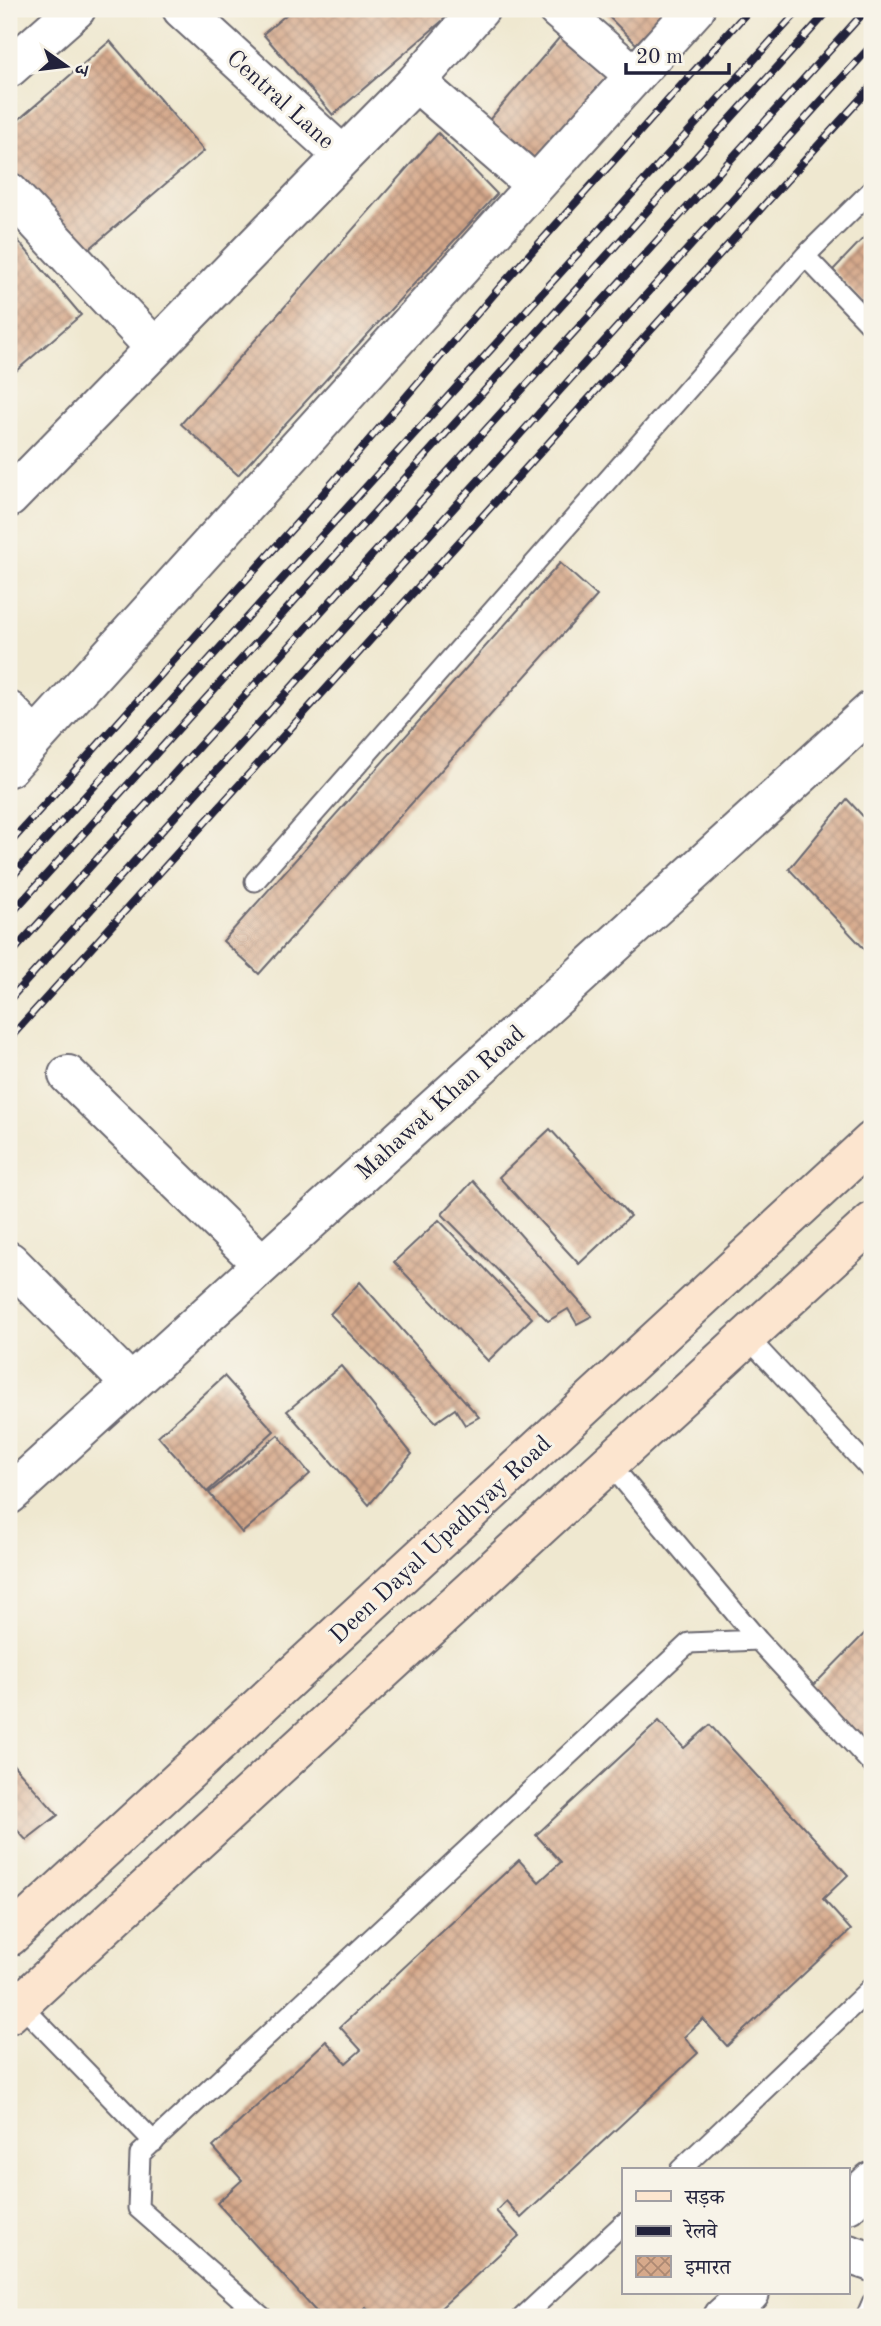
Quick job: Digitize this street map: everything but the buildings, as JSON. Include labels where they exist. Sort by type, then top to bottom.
[{"type":"main road","name":"Deen Dayal Upadhyay Road","points":[[9,1937],[872,1141]]},
{"type":"main road","points":[[14,2009],[872,1222]]},
{"type":"street","points":[[9,68],[75,9]]},
{"type":"street","name":"Central Lane","points":[[182,9],[343,156],[416,82],[480,9]]},
{"type":"street","points":[[557,9],[634,75]]},
{"type":"street","points":[[9,767],[695,9]]},
{"type":"street","points":[[416,82],[534,184]]},
{"type":"street","points":[[16,476],[155,348],[343,156]]},
{"type":"street","points":[[9,192],[155,348]]},
{"type":"street","name":"Mahawat Khan Road","points":[[9,1495],[872,710]]},
{"type":"street","points":[[9,711],[35,738]]},
{"type":"street","points":[[68,1075],[262,1264]]},
{"type":"street","points":[[9,1261],[131,1384]]},
{"type":"street","points":[[850,2202],[872,2181]]},
{"type":"street","points":[[850,2255],[872,2262]]},
{"type":"street","points":[[723,2317],[749,2294]]},
{"type":"lane","points":[[255,881],[805,256],[872,190]]},
{"type":"lane","points":[[805,256],[872,326]]},
{"type":"lane","points":[[747,1337],[871,1466]]},
{"type":"lane","points":[[609,1463],[758,1640],[872,1764]]},
{"type":"lane","points":[[262,2317],[138,2208],[141,2154],[689,1643],[758,1640]]},
{"type":"lane","points":[[682,2168],[872,1987]]},
{"type":"lane","points":[[14,2009],[154,2142]]},
{"type":"lane","points":[[523,2317],[622,2225]]},
{"type":"lane","points":[[866,2317],[872,2303]]},
{"type":"railway","points":[[9,844],[315,503],[500,287],[750,9]]},
{"type":"railway","points":[[9,880],[800,9]]},
{"type":"railway","points":[[9,916],[830,9]]},
{"type":"railway","points":[[9,956],[867,9]]},
{"type":"railway","points":[[9,1000],[872,45]]},
{"type":"railway","points":[[9,1039],[872,86]]}]
